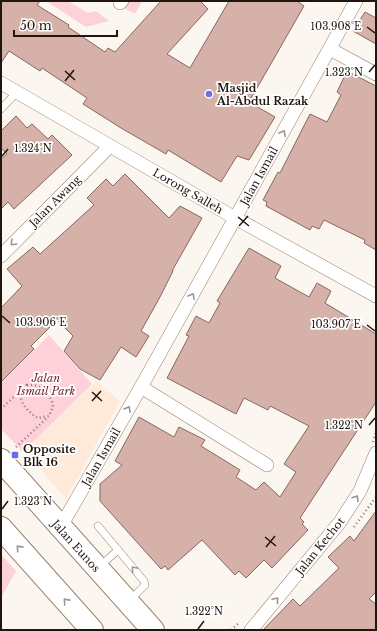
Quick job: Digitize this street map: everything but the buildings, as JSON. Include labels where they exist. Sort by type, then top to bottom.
[{"type":"highway","name":"Jalan Eunos","points":[[8,453],[60,528],[128,602],[148,627]]},
{"type":"highway","points":[[1,528],[92,630]]},
{"type":"street","name":"Jalan Ismail","points":[[60,528],[141,387],[356,1]]},
{"type":"street","points":[[330,49],[376,74]]},
{"type":"street","name":"Lorong Salleh","points":[[1,83],[235,218],[376,296]]},
{"type":"street","name":"Jalan Awang","points":[[1,256],[110,146]]},
{"type":"street","points":[[141,387],[267,465]]},
{"type":"street","name":"Jalan Kechot","points":[[251,630],[340,522],[360,491],[376,453]]},
{"type":"lane","points":[[1,109],[16,93]]},
{"type":"lane","points":[[98,526],[144,581],[145,585],[128,602]]},
{"type":"lane","points":[[98,569],[118,550]]},
{"type":"path","points":[[1,409],[29,384],[34,385],[45,392],[52,403],[53,410],[50,415],[8,453]]},
{"type":"path","points":[[24,387],[21,399],[27,411],[38,418],[46,418],[50,415]]},
{"type":"shaded area","points":[[96,381],[120,401],[66,499],[25,451]]},
{"type":"green space","points":[[46,1],[68,1],[88,13],[96,11],[109,21],[86,27]]},
{"type":"green space","points":[[125,1],[142,1],[135,14],[122,7]]},
{"type":"green space","name":"Jalan Ismail Park","points":[[49,335],[92,384],[23,452],[1,429],[1,383]]},
{"type":"green space","points":[[1,554],[16,571],[1,598]]},
{"type":"place","name":"Masjid Al-Abdul Razak","points":[[209,94]]},
{"type":"place","name":"Opposite Blk 16","points":[[15,455]]}]
